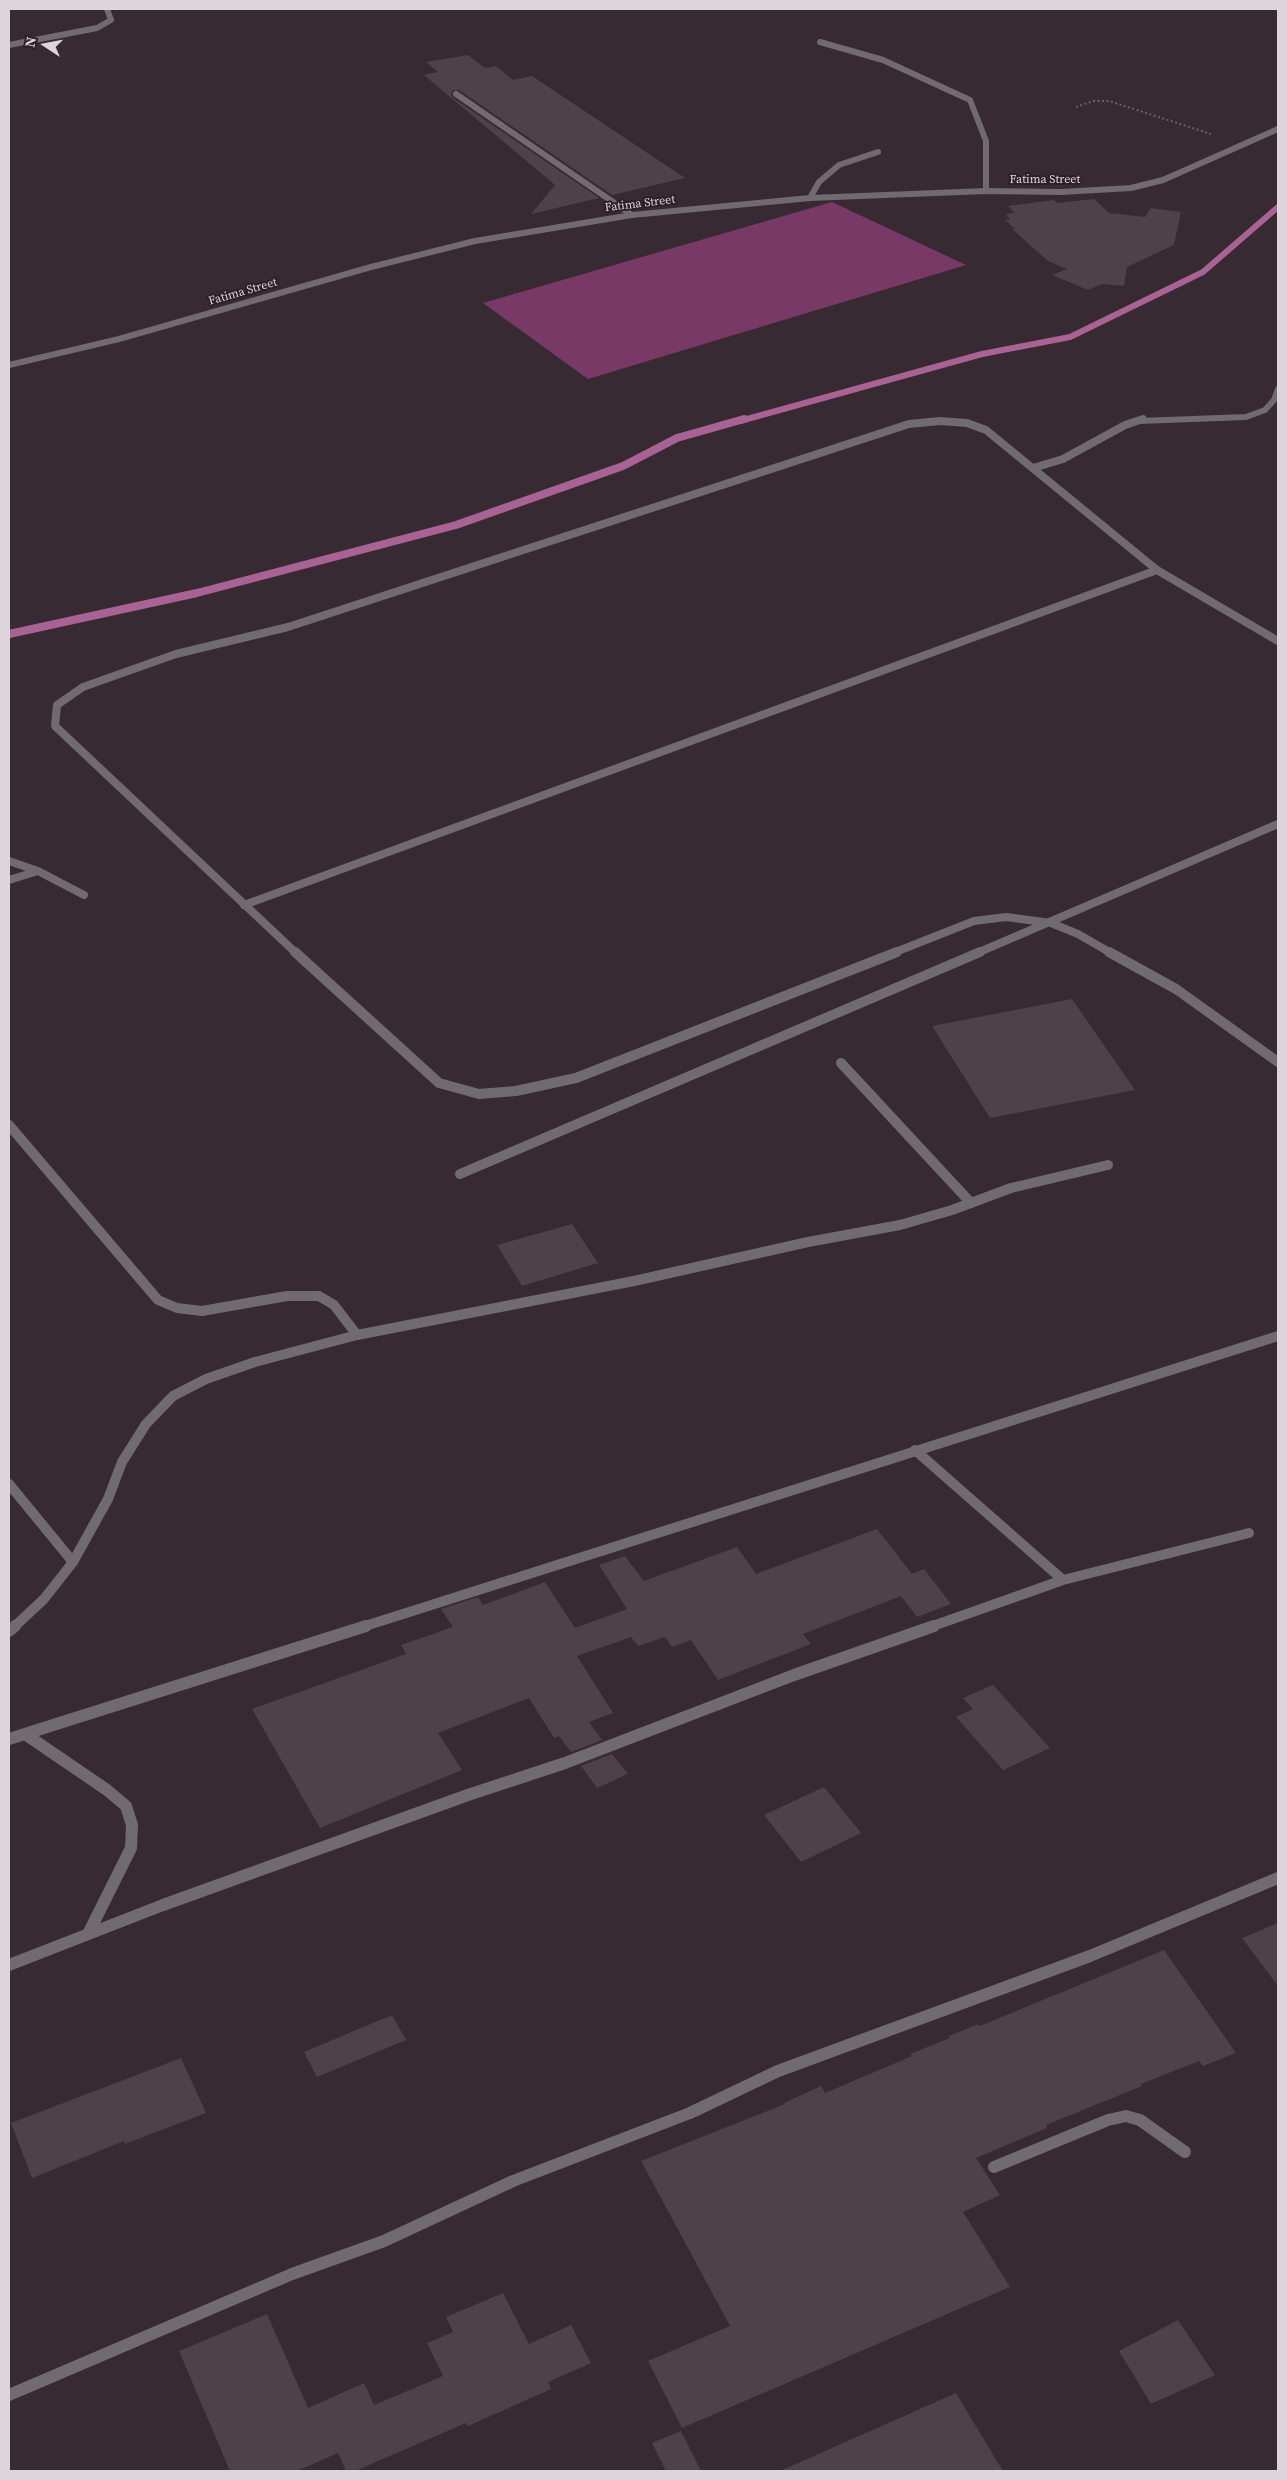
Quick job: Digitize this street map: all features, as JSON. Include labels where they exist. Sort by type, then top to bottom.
[{"type":"street","points":[[9,44],[97,28],[111,20],[107,9]]},
{"type":"street","points":[[820,42],[882,60],[970,100],[986,141],[986,191]]},
{"type":"street","points":[[456,94],[632,215]]},
{"type":"street","name":"Fatima Street","points":[[9,364],[119,339],[371,268],[475,242],[632,215],[810,198],[986,191],[1061,192],[1131,188],[1164,180],[1278,129]]},
{"type":"street","points":[[810,198],[819,182],[828,172],[878,152]]},
{"type":"street","points":[[1033,468],[1063,459],[1125,424],[1144,419],[1246,416],[1265,410],[1274,400],[1278,389]]},
{"type":"street","points":[[1278,641],[1157,570],[986,430],[967,423],[940,421],[909,424],[564,535],[288,627],[176,654],[83,687],[57,704],[55,726],[244,905],[439,1083],[479,1094],[516,1091],[576,1078],[974,921],[1006,917],[1051,923],[1078,934],[1176,989],[1278,1062]]},
{"type":"street","points":[[244,905],[1157,570]]},
{"type":"street","points":[[460,1174],[718,1062],[1051,923],[1278,824]]},
{"type":"street","points":[[9,862],[38,871],[84,895]]},
{"type":"street","points":[[9,880],[38,871]]},
{"type":"street","points":[[840,1064],[916,1142],[971,1203]]},
{"type":"street","points":[[9,1125],[158,1300],[177,1308],[202,1311],[287,1296],[318,1296],[334,1305],[356,1335]]},
{"type":"street","points":[[9,1631],[44,1598],[73,1562],[108,1499],[122,1462],[146,1424],[173,1396],[206,1379],[255,1362],[356,1335],[634,1281],[808,1242],[900,1225],[971,1203],[1011,1188],[1108,1165]]},
{"type":"street","points":[[9,1739],[1278,1336]]},
{"type":"street","points":[[915,1450],[1064,1580]]},
{"type":"street","points":[[9,1484],[73,1562]]},
{"type":"street","points":[[9,1965],[163,1905],[565,1763],[794,1675],[1064,1580],[1250,1533]]},
{"type":"street","points":[[25,1734],[107,1790],[126,1806],[132,1826],[131,1848],[88,1934]]},
{"type":"street","points":[[9,2395],[292,2274],[384,2241],[513,2181],[690,2113],[778,2071],[1090,1956],[1278,1878]]},
{"type":"street","points":[[994,2167],[1108,2120],[1126,2116],[1140,2120],[1185,2152]]},
{"type":"path","points":[[1076,107],[1093,101],[1110,101],[1220,137]]},
{"type":"shaded area","points":[[832,202],[966,265],[588,379],[483,303]]},
{"type":"building","points":[[468,55],[485,68],[496,66],[513,80],[532,76],[685,178],[612,195],[459,90],[453,90],[451,94],[453,98],[599,198],[531,214],[555,185],[424,75],[438,72],[426,62]]},
{"type":"building","points":[[1094,199],[1109,213],[1145,217],[1151,208],[1181,212],[1174,245],[1127,267],[1124,286],[1102,284],[1088,290],[1052,275],[1067,269],[1048,261],[1012,229],[1015,229],[1005,220],[1010,219],[1006,214],[1015,213],[1008,206],[1054,200],[1057,203]]},
{"type":"building","points":[[1072,999],[1135,1090],[990,1118],[932,1026]]},
{"type":"building","points":[[572,1224],[598,1263],[522,1286],[497,1245]]},
{"type":"building","points":[[877,1529],[912,1574],[924,1569],[951,1604],[917,1617],[901,1596],[803,1634],[811,1644],[718,1680],[691,1640],[672,1647],[665,1637],[638,1646],[631,1637],[577,1656],[613,1713],[589,1722],[602,1740],[571,1752],[559,1736],[554,1738],[529,1698],[438,1733],[462,1770],[320,1828],[252,1709],[406,1654],[401,1645],[453,1627],[441,1609],[478,1597],[483,1605],[545,1582],[575,1628],[627,1609],[599,1565],[625,1556],[644,1581],[737,1547],[756,1574]]},
{"type":"building","points":[[993,1685],[1050,1748],[1003,1770],[956,1717],[973,1709],[963,1698]]},
{"type":"building","points":[[612,1754],[628,1774],[597,1788],[581,1766]]},
{"type":"building","points":[[824,1787],[861,1833],[801,1862],[764,1815]]},
{"type":"building","points":[[1278,1923],[1278,1986],[1242,1938]]},
{"type":"building","points":[[1164,1950],[1236,2053],[1203,2066],[1199,2061],[1141,2084],[1142,2086],[1046,2125],[1047,2128],[976,2158],[1000,2195],[963,2212],[1010,2287],[682,2428],[648,2361],[730,2326],[641,2161],[785,2104],[821,2086],[825,2093],[912,2056],[910,2054],[950,2038],[949,2036],[978,2024],[980,2026]]},
{"type":"building","points":[[392,2015],[406,2040],[317,2077],[304,2052]]},
{"type":"building","points":[[181,2058],[206,2113],[125,2144],[124,2141],[32,2178],[11,2123]]},
{"type":"building","points":[[503,2293],[529,2344],[571,2325],[591,2363],[548,2382],[551,2389],[468,2426],[466,2423],[355,2471],[346,2471],[338,2453],[297,2471],[230,2471],[179,2351],[267,2314],[308,2408],[364,2383],[374,2405],[443,2376],[427,2343],[453,2332],[446,2317]]},
{"type":"building","points":[[1178,2320],[1215,2375],[1151,2404],[1119,2351]]},
{"type":"building","points":[[956,2393],[1003,2471],[780,2471]]},
{"type":"building","points":[[681,2431],[701,2471],[666,2471],[652,2443]]},
{"type":"waterway","points":[[740,421],[982,354],[1070,337],[1203,272],[1278,207]]},
{"type":"waterway","points":[[9,634],[197,593],[456,525],[623,466],[677,438],[744,419]]}]
